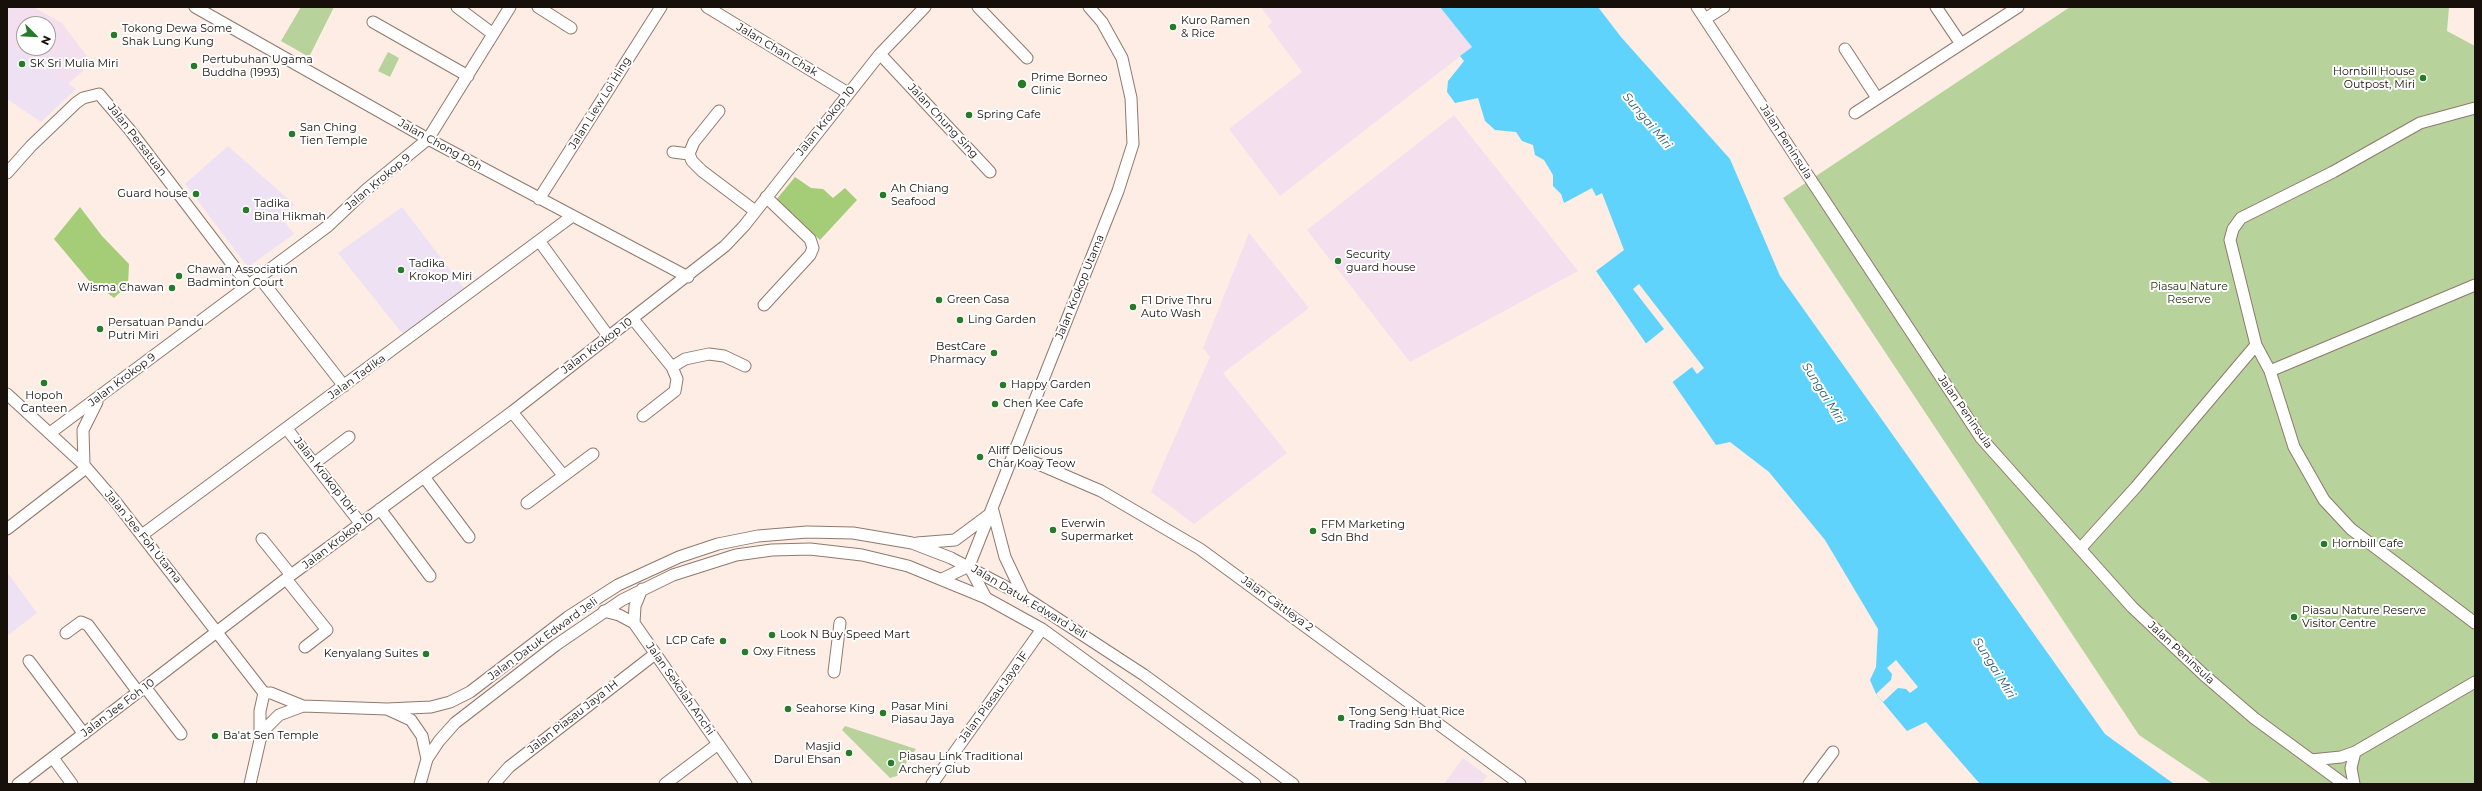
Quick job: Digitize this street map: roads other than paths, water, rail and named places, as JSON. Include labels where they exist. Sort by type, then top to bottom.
[{"type":"street","name":"Jalan Chong Poh","points":[[195,7],[428,139],[571,217],[688,277]]},
{"type":"street","points":[[458,7],[493,34]]},
{"type":"street","name":"Jalan Krokop 9","points":[[50,433],[328,226],[366,189],[428,139],[510,7]]},
{"type":"street","points":[[538,7],[571,28]]},
{"type":"street","name":"Jalan Liew Loi Hing","points":[[538,199],[661,7]]},
{"type":"street","name":"Jalan Chan Chak","points":[[706,7],[848,93]]},
{"type":"street","points":[[978,7],[1027,58]]},
{"type":"street","name":"Jalan Krokop Utama","points":[[969,566],[993,511],[1126,169],[1133,144],[1131,98],[1122,58],[1112,37],[1089,7]]},
{"type":"street","name":"Jalan Peninsula","points":[[1697,7],[1981,438],[2132,607],[2204,675],[2254,718],[2344,784]]},
{"type":"street","points":[[1705,19],[1724,7]]},
{"type":"street","points":[[1936,7],[1961,44]]},
{"type":"street","points":[[1855,113],[2018,7]]},
{"type":"street","name":"Jalan Krokop 10","points":[[218,632],[289,577],[512,412],[688,277],[725,246],[755,211],[848,93],[919,9]]},
{"type":"street","points":[[373,22],[468,76]]},
{"type":"street","points":[[1845,49],[1877,98]]},
{"type":"street","name":"Jalan Chung Sing","points":[[880,54],[990,172]]},
{"type":"street","name":"Jalan Persatuan","points":[[7,173],[31,146],[76,103],[83,98],[99,94],[129,129],[248,285]]},
{"type":"street","points":[[2475,108],[2420,123],[2333,172],[2241,218],[2233,229],[2230,240],[2256,345],[2270,371],[2294,447],[2324,500],[2352,529],[2475,623]]},
{"type":"street","points":[[719,111],[694,142],[689,154],[692,161],[702,171],[755,211]]},
{"type":"street","points":[[673,152],[689,154]]},
{"type":"street","points":[[764,305],[810,256],[813,248],[810,239],[766,197]]},
{"type":"street","name":"Jalan Tadika","points":[[142,535],[540,242],[571,217]]},
{"type":"street","points":[[540,242],[609,337]]},
{"type":"street","points":[[259,277],[344,386]]},
{"type":"street","points":[[2270,371],[2475,285]]},
{"type":"street","points":[[633,319],[672,367],[677,379],[676,391],[643,416]]},
{"type":"street","points":[[2080,548],[2136,487],[2256,345]]},
{"type":"street","points":[[672,367],[685,358],[709,354],[724,356],[745,366]]},
{"type":"street","name":"Jalan Jee Foh Utama","points":[[7,394],[85,466],[142,535],[264,693]]},
{"type":"street","points":[[7,529],[85,466],[83,430],[92,408],[101,396]]},
{"type":"street","points":[[512,412],[563,475]]},
{"type":"street","name":"Jalan Krokop 10H","points":[[287,429],[316,462],[361,524]]},
{"type":"street","points":[[316,462],[349,437]]},
{"type":"street","points":[[527,503],[593,454]]},
{"type":"street","name":"Jalan Cattleya 2","points":[[1015,454],[1101,491],[1200,548],[1520,784]]},
{"type":"street","points":[[424,477],[469,537]]},
{"type":"street","points":[[380,510],[430,576]]},
{"type":"street","points":[[912,544],[955,540],[970,531],[993,511],[1005,557],[1023,596]]},
{"type":"street","name":"Jalan Datuk Edward Jeli","points":[[303,706],[386,709],[431,706],[450,702],[470,692],[568,617],[618,585],[679,557],[712,546],[758,536],[807,532],[853,533],[912,544],[969,566],[1023,596],[1144,674],[1293,784]]},
{"type":"street","points":[[262,539],[327,630],[306,647]]},
{"type":"street","name":"Jalan Datuk Edward Jeli","points":[[427,760],[439,741],[455,723],[556,645],[604,611],[642,589],[673,575],[736,555],[772,550],[802,549],[862,555],[908,566],[986,598],[1042,629],[1255,784]]},
{"type":"street","points":[[942,579],[969,566],[986,598]]},
{"type":"street","points":[[604,611],[619,615],[634,623],[635,606],[642,589]]},
{"type":"street","points":[[66,633],[81,622],[88,625],[180,734]]},
{"type":"street","name":"Jalan Sekolah Anchi","points":[[634,623],[746,784]]},
{"type":"street","points":[[834,672],[840,623]]},
{"type":"street","name":"Jalan Piasau Jaya 1F","points":[[932,784],[1042,629]]},
{"type":"street","name":"Jalan Jee Foh 10","points":[[18,784],[218,632]]},
{"type":"street","name":"Jalan Piasau Jaya 1H","points":[[494,784],[508,767],[655,654]]},
{"type":"street","points":[[29,661],[84,734]]},
{"type":"street","points":[[2311,760],[2341,758],[2355,752],[2475,682]]},
{"type":"street","points":[[250,784],[260,740],[260,711],[264,693],[271,693],[303,706]]},
{"type":"street","points":[[260,740],[266,728],[279,715],[303,706]]},
{"type":"street","points":[[386,709],[411,720],[422,736],[427,760],[420,784]]},
{"type":"street","points":[[665,784],[718,744]]},
{"type":"street","points":[[1808,784],[1833,752]]},
{"type":"street","points":[[2354,784],[2351,768],[2355,752]]},
{"type":"street","points":[[53,758],[72,784]]},
{"type":"water","name":"Sungai Miri","points":[[1440,7],[1598,7],[1621,37],[1730,159],[1780,276],[2105,734],[2174,784],[1980,784],[1926,722],[1907,731],[1876,694],[1870,680],[1876,667],[1878,629],[1825,540],[1769,472],[1730,442],[1716,445],[1596,271],[1624,250],[1602,193],[1596,196],[1592,188],[1564,203],[1561,194],[1553,186],[1553,175],[1544,160],[1535,155],[1533,145],[1522,141],[1516,132],[1495,130],[1485,121],[1478,98],[1455,103],[1447,92],[1448,81],[1464,61],[1460,56],[1472,47]]},
{"type":"place","name":"Kuro Ramen & Rice","points":[[1173,27]]},
{"type":"place","name":"Tokong Dewa Some Shak Lung Kung","points":[[114,35]]},
{"type":"place","name":"SK Sri Mulia Miri","points":[[22,64]]},
{"type":"place","name":"Pertubuhan Ugama Buddha (1993)","points":[[194,66]]},
{"type":"place","name":"Hornbill House Outpost, Miri","points":[[2423,78]]},
{"type":"place","name":"Prime Borneo Clinic","points":[[1022,84]]},
{"type":"place","name":"Spring Cafe","points":[[969,115]]},
{"type":"place","name":"San Ching Tien Temple","points":[[292,134]]},
{"type":"place","name":"Guard house","points":[[196,194]]},
{"type":"place","name":"Ah Chiang Seafood","points":[[883,195]]},
{"type":"place","name":"Tadika Bina Hikmah","points":[[246,210]]},
{"type":"place","name":"Security guard house","points":[[1338,261]]},
{"type":"place","name":"Tadika Krokop Miri","points":[[401,270]]},
{"type":"place","name":"Chawan Association Badminton Court","points":[[179,276]]},
{"type":"place","name":"Wisma Chawan","points":[[172,288]]},
{"type":"place","name":"Green Casa","points":[[939,300]]},
{"type":"place","name":"F1 Drive Thru Auto Wash","points":[[1133,307]]},
{"type":"place","name":"Ling Garden","points":[[960,320]]},
{"type":"place","name":"Persatuan Pandu Putri Miri","points":[[100,329]]},
{"type":"place","name":"BestCare Pharmacy","points":[[994,353]]},
{"type":"place","name":"Hopoh Canteen","points":[[44,383]]},
{"type":"place","name":"Happy Garden","points":[[1003,385]]},
{"type":"place","name":"Chen Kee Cafe","points":[[995,404]]},
{"type":"place","name":"Aliff Delicious Char Koay Teow","points":[[980,457]]},
{"type":"place","name":"Everwin Supermarket","points":[[1053,530]]},
{"type":"place","name":"FFM Marketing Sdn Bhd","points":[[1313,531]]},
{"type":"place","name":"Hornbill Cafe","points":[[2324,544]]},
{"type":"place","name":"Piasau Nature Reserve Visitor Centre","points":[[2294,617]]},
{"type":"place","name":"Look N Buy Speed Mart","points":[[772,635]]},
{"type":"place","name":"LCP Cafe","points":[[723,641]]},
{"type":"place","name":"Oxy Fitness","points":[[745,652]]},
{"type":"place","name":"Kenyalang Suites","points":[[426,654]]},
{"type":"place","name":"Seahorse King","points":[[788,709]]},
{"type":"place","name":"Pasar Mini Piasau Jaya","points":[[883,713]]},
{"type":"place","name":"Tong Seng Huat Rice Trading Sdn Bhd","points":[[1341,718]]},
{"type":"place","name":"Ba'at Sen Temple","points":[[215,736]]},
{"type":"place","name":"Masjid Darul Ehsan","points":[[849,753]]},
{"type":"place","name":"Piasau Link Traditional Archery Club","points":[[891,763]]},
{"type":"park label","name":"Piasau Nature Reserve","points":[[2189,293]]}]
